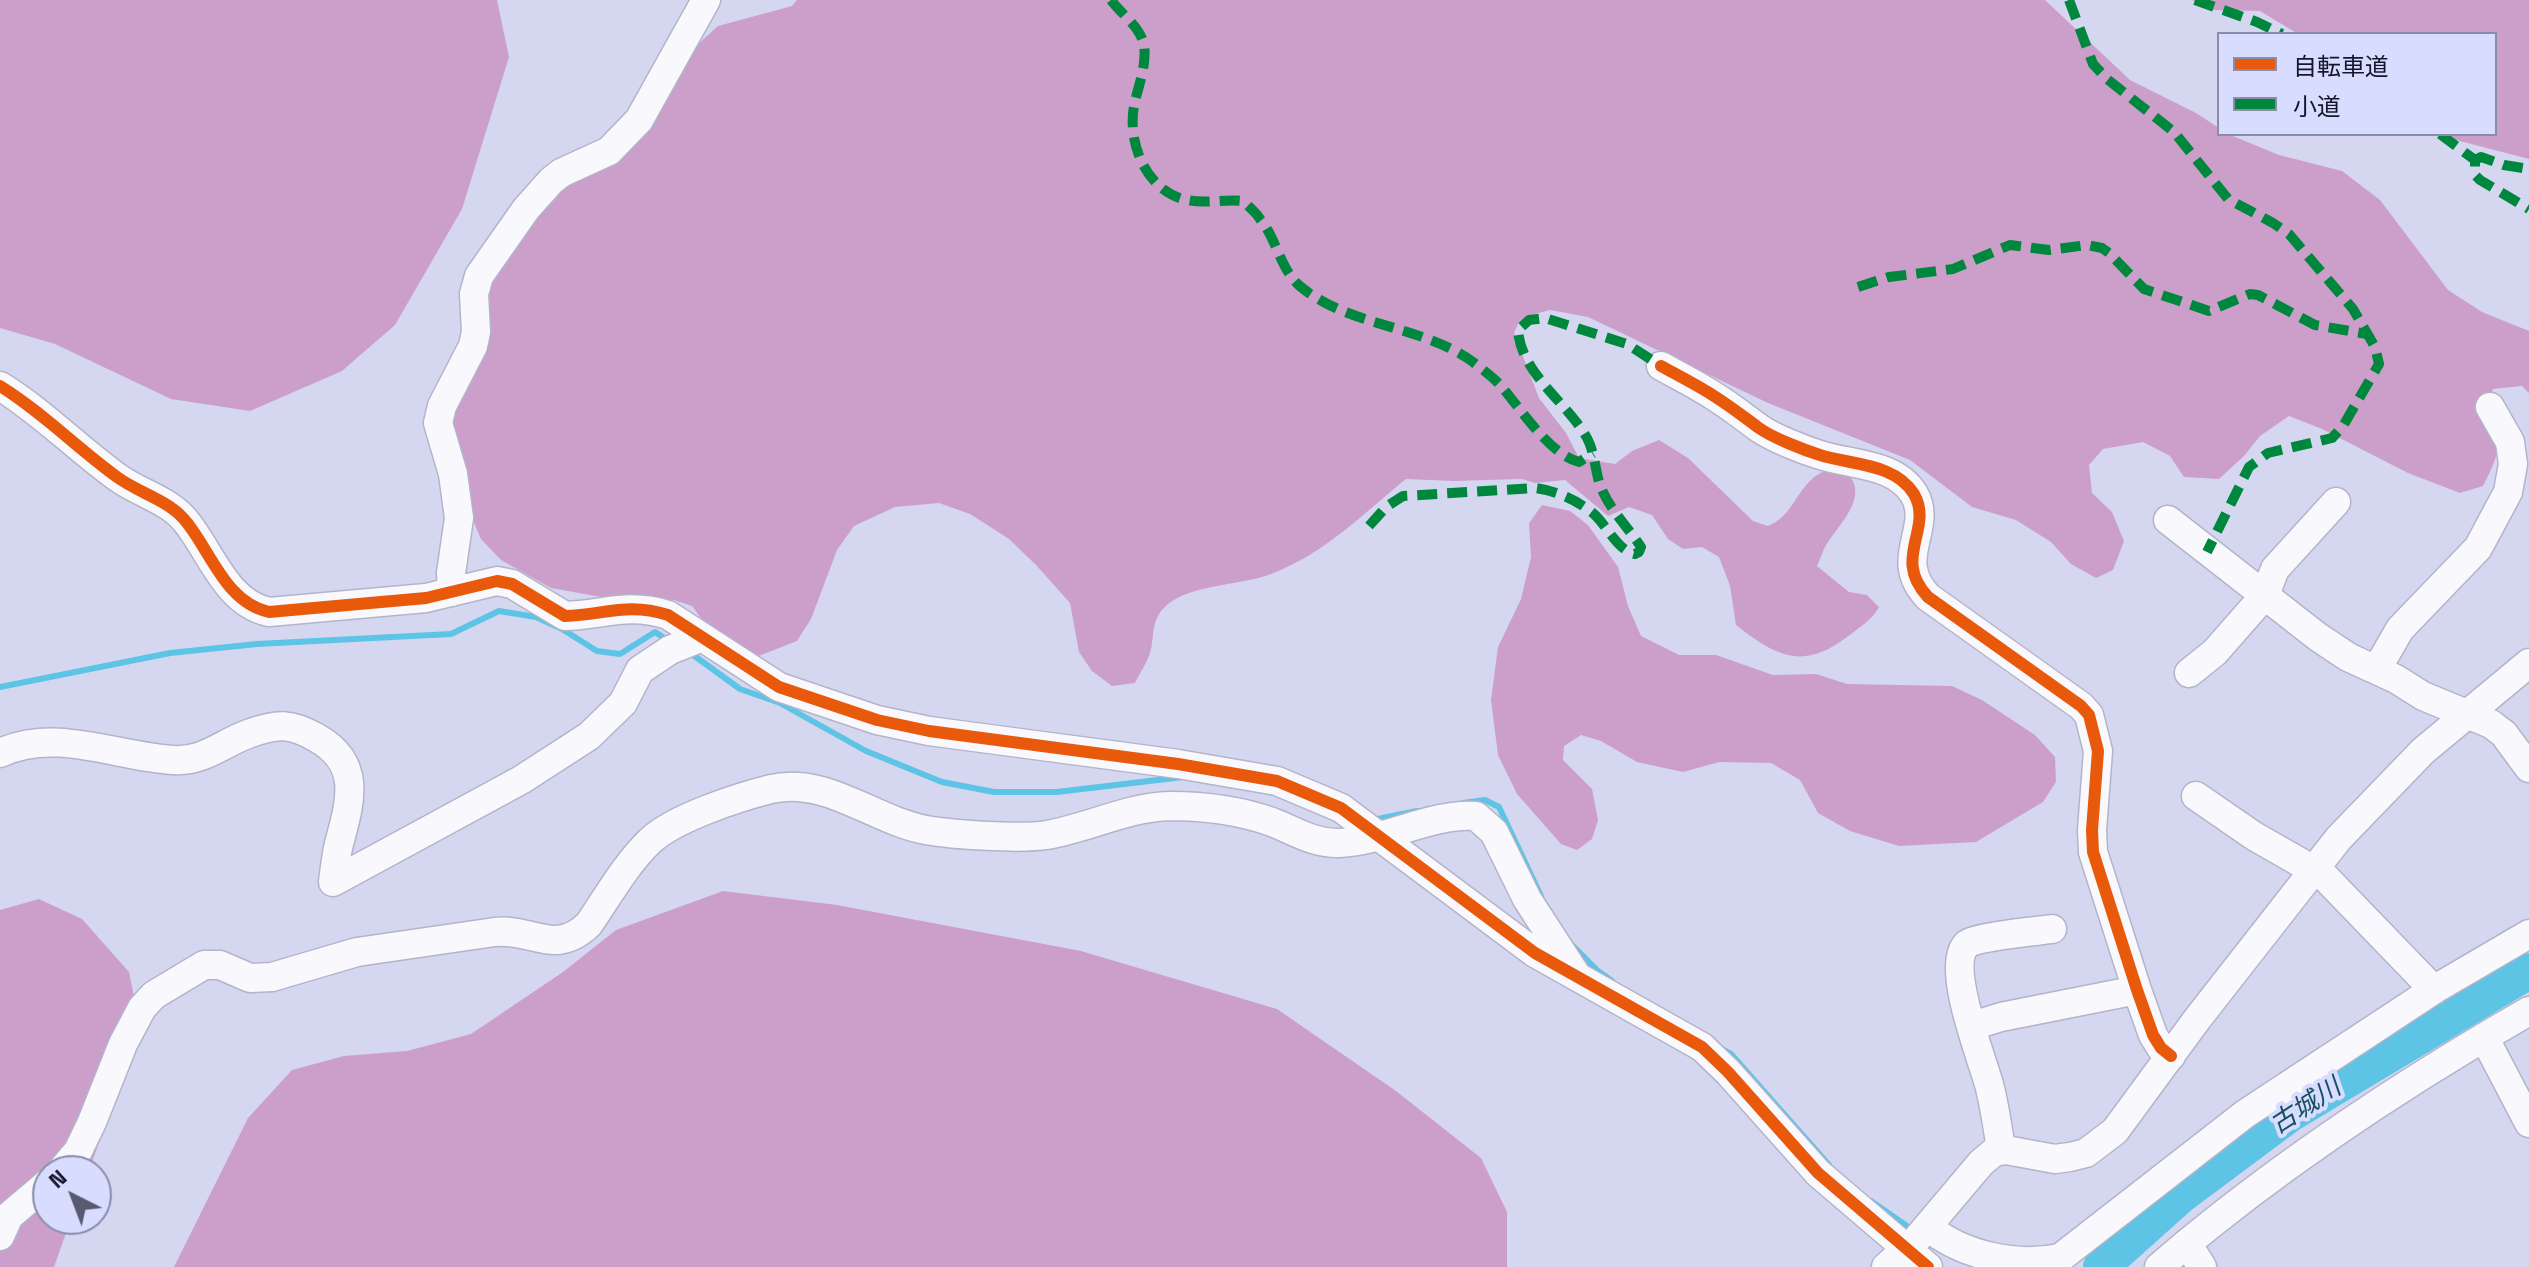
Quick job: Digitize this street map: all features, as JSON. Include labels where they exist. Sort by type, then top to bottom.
[{"type":"street","points":[[452,592],[451,573],[459,518],[453,474],[438,423],[442,406],[473,346],[476,332],[474,294],[479,276],[526,209],[551,181],[561,173],[609,151],[639,120],[706,0]]},
{"type":"street","points":[[1661,366],[1716,397],[1760,429],[1819,455],[1882,470],[1898,478],[1913,494],[1918,505],[1920,518],[1912,568],[1919,587],[1928,597],[2081,706],[2089,715],[2098,751],[2093,852],[2153,1035],[2171,1056]]},
{"type":"street","points":[[0,386],[127,485],[176,510],[222,577],[257,609],[269,612],[411,600],[497,581],[512,584],[565,616],[622,608],[668,615],[779,687],[877,720],[929,731],[1178,764],[1277,781],[1341,808],[1535,953],[1702,1047],[1818,1173],[1915,1247],[1972,1253],[1997,1261],[2034,1265],[2060,1258],[2245,1114],[2434,990],[2529,934]]},
{"type":"street","points":[[2377,669],[2400,629],[2478,548],[2508,492],[2513,464],[2510,442],[2490,407]]},
{"type":"street","points":[[2189,673],[2215,652],[2265,595],[2275,569],[2336,502]]},
{"type":"street","points":[[2168,520],[2348,657],[2377,669],[2423,696],[2479,717],[2504,734],[2529,768]]},
{"type":"street","points":[[0,753],[48,743],[71,743],[144,759],[182,761],[210,754],[246,734],[280,724],[304,731],[330,745],[345,765],[351,788],[333,882],[521,780],[589,736],[623,703],[640,670],[670,650],[700,638]]},
{"type":"street","points":[[1915,1247],[1981,1163],[2001,1150],[2055,1159],[2086,1153],[2115,1131],[2338,839],[2423,751],[2529,663]]},
{"type":"street","points":[[75,1155],[142,1008],[154,995],[204,965],[220,965],[250,978],[272,977],[357,952],[495,932],[509,931],[554,941],[566,939],[589,924],[640,851],[660,832],[708,810],[770,789],[795,785],[812,787],[894,822],[928,830],[1020,836],[1044,835],[1107,818],[1171,806],[1228,811],[1254,817],[1310,840],[1326,843],[1369,828],[1467,816],[1483,820],[1494,832],[1527,899],[1580,980]]},
{"type":"street","points":[[2196,796],[2339,889],[2434,990]]},
{"type":"street","points":[[2001,1150],[1989,1086],[1959,969],[1965,946],[1973,940],[2052,929]]},
{"type":"street","points":[[1972,1026],[2001,1017],[2137,990]]},
{"type":"street","points":[[2159,1267],[2194,1255],[2314,1148],[2529,1011]]},
{"type":"street","points":[[2484,1037],[2529,1123]]},
{"type":"street","points":[[0,1236],[9,1216],[32,1197]]},
{"type":"shaded area","points":[[0,0],[497,0],[509,57],[462,209],[395,325],[342,371],[250,411],[171,399],[55,344],[0,328]]},
{"type":"shaded area","points":[[797,0],[2045,0],[2130,80],[2196,113],[2217,127],[2217,136],[2233,136],[2279,155],[2342,171],[2380,200],[2448,290],[2482,312],[2529,331],[2529,393],[2522,386],[2493,389],[2484,417],[2495,435],[2495,459],[2483,486],[2460,493],[2408,473],[2322,429],[2289,416],[2260,436],[2219,479],[2184,477],[2170,456],[2143,442],[2103,449],[2089,465],[2092,493],[2112,512],[2124,541],[2113,570],[2096,578],[2071,564],[2051,542],[2016,520],[1972,507],[1910,460],[1768,403],[1588,317],[1550,310],[1527,316],[1519,322],[1514,333],[1539,398],[1566,433],[1579,458],[1615,464],[1632,451],[1659,440],[1688,458],[1753,521],[1768,526],[1788,511],[1815,476],[1836,465],[1848,474],[1854,483],[1853,502],[1826,545],[1817,566],[1849,592],[1867,595],[1879,607],[1869,620],[1831,648],[1816,654],[1790,655],[1764,645],[1736,625],[1730,586],[1719,557],[1702,547],[1683,549],[1668,539],[1652,515],[1629,507],[1608,516],[1565,480],[1535,483],[1522,479],[1406,479],[1326,544],[1290,566],[1259,578],[1198,590],[1171,601],[1158,615],[1149,656],[1135,683],[1112,686],[1092,671],[1079,652],[1070,603],[1009,539],[970,514],[939,503],[895,507],[854,526],[837,550],[811,619],[797,641],[756,657],[715,637],[692,606],[674,600],[607,598],[551,588],[501,560],[481,539],[468,509],[467,472],[452,422],[487,277],[526,222],[684,57],[718,26],[792,6]]},
{"type":"shaded area","points":[[2192,0],[2529,0],[2529,159],[2447,136],[2497,136],[2497,32],[2295,32],[2260,11],[2212,10]]},
{"type":"shaded area","points":[[1542,505],[1570,511],[1588,525],[1618,567],[1628,606],[1641,636],[1679,655],[1716,655],[1773,675],[1816,674],[1847,684],[1952,686],[1982,700],[2035,735],[2055,757],[2056,782],[2043,802],[1976,842],[1899,846],[1850,831],[1818,813],[1800,780],[1771,763],[1719,762],[1683,772],[1637,762],[1601,741],[1581,735],[1564,746],[1563,760],[1592,789],[1598,820],[1592,839],[1577,850],[1561,844],[1517,794],[1498,755],[1491,700],[1498,647],[1521,599],[1531,557],[1529,523]]},
{"type":"shaded area","points":[[723,891],[837,905],[1081,951],[1277,1009],[1396,1091],[1481,1158],[1507,1212],[1507,1267],[174,1267],[248,1118],[292,1070],[344,1056],[407,1051],[471,1034],[563,972],[616,930]]},
{"type":"shaded area","points":[[39,899],[82,919],[129,972],[140,1026],[95,1155],[32,1155],[32,1235],[65,1235],[54,1267],[0,1267],[0,910]]},
{"type":"water","points":[[2529,959],[2529,978],[2460,1009]]},
{"type":"waterway","points":[[0,687],[170,653],[257,644],[451,634],[499,611],[536,617],[597,651],[620,654],[655,632],[669,641]]},
{"type":"waterway","points":[[689,652],[740,689],[780,703],[866,751],[942,782],[994,792],[1057,792],[1183,777]]},
{"type":"waterway","points":[[1463,803],[1485,800],[1499,807],[1541,896]]},
{"type":"waterway","points":[[1373,820],[1417,811]]},
{"type":"waterway","points":[[1573,946],[1612,981]]},
{"type":"waterway","name":"古城川","points":[[2101,1267],[2180,1196],[2290,1114],[2529,971]]},
{"type":"waterway","points":[[1720,1048],[1731,1054],[1829,1165]]},
{"type":"waterway","points":[[1871,1201],[1914,1231]]},
{"type":"marked path","points":[[1111,0],[1134,26],[1144,45],[1143,68],[1134,106],[1134,136],[1143,164],[1161,187],[1187,200],[1243,201],[1266,227],[1288,272],[1301,287],[1341,310],[1453,350],[1498,383],[1536,430],[1557,450],[1579,462],[1593,453]]},
{"type":"marked path","points":[[2069,0],[2093,64],[2107,79],[2174,132],[2228,199],[2289,234],[2353,309],[2375,347],[2379,364],[2343,426],[2332,438],[2268,453],[2249,467],[2207,552]]},
{"type":"marked path","points":[[2195,0],[2278,32]]},
{"type":"marked path","points":[[2443,136],[2475,160],[2475,175],[2480,180],[2529,209]]},
{"type":"marked path","points":[[2475,160],[2481,157],[2529,169]]},
{"type":"marked path","points":[[1858,287],[1889,277],[1953,269],[2010,245],[2049,250],[2087,245],[2109,253],[2144,289],[2209,311],[2250,294],[2258,295],[2315,325],[2367,334]]},
{"type":"marked path","points":[[1369,526],[1386,507],[1403,496],[1535,488],[1581,504],[1594,514],[1623,548],[1635,554],[1639,552],[1641,547],[1604,494],[1587,438],[1527,360],[1518,330],[1529,320],[1545,318],[1627,344],[1661,366]]},
{"type":"cycle path","points":[[1661,366],[1708,392],[1780,440],[1820,455],[1884,471],[1906,484],[1919,507],[1913,569],[1928,597],[2081,706],[2089,715],[2098,751],[2093,852],[2153,1035],[2171,1056]]},
{"type":"cycle path","points":[[0,386],[117,477],[173,509],[188,524],[231,588],[254,607],[269,612],[426,598],[497,581],[512,584],[565,616],[628,609],[668,615],[779,687],[877,720],[929,731],[1178,764],[1277,781],[1341,808],[1535,953],[1702,1047],[1818,1173],[1928,1267]]}]
